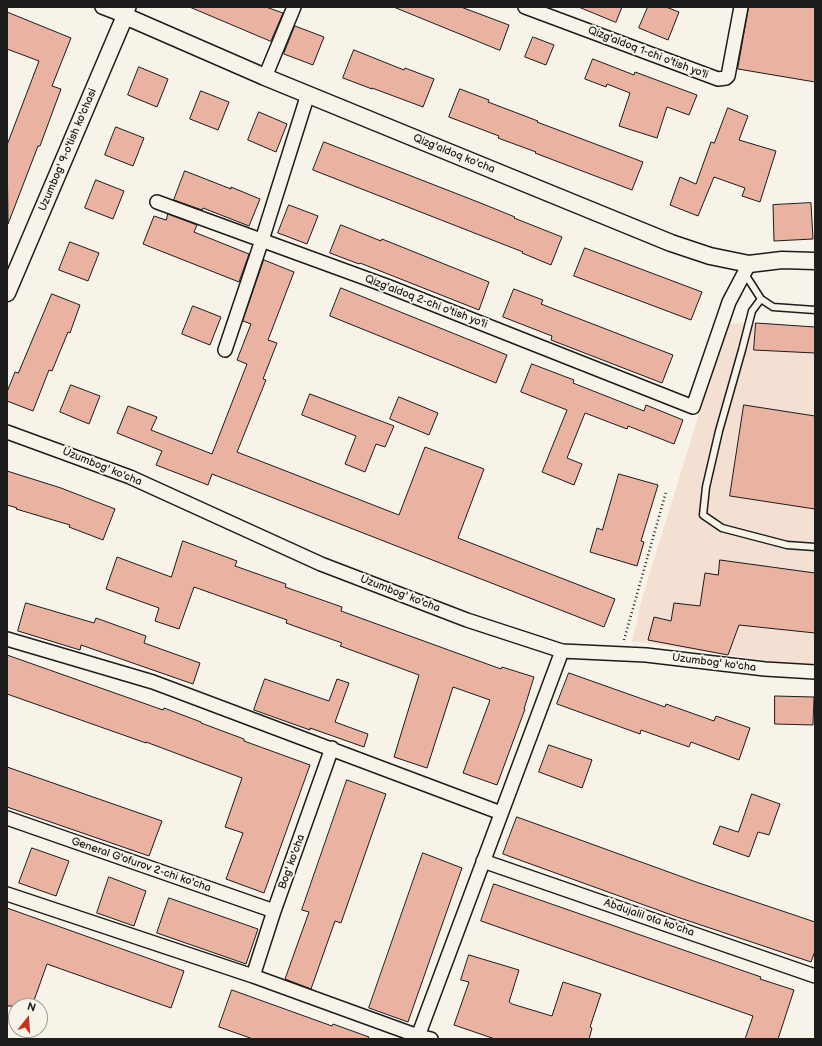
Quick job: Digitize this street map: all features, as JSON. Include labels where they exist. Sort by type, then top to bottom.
[{"type":"street","name":"Qizg'aldoq ko'cha","points":[[102,7],[127,12],[265,77],[671,243],[747,269],[782,260],[815,261]]},
{"type":"street","points":[[265,77],[294,7]]},
{"type":"street","name":"Qizg'aldoq 1-chi o'tish yo'li","points":[[529,8],[718,79],[726,78],[728,76],[741,7]]},
{"type":"street","name":"Uzumbog' 9-o'tish ko'chasi","points":[[7,293],[127,12]]},
{"type":"street","points":[[225,350],[262,240],[308,94]]},
{"type":"street","name":"Qizg'aldoq 2-chi o'tish yo'li","points":[[158,202],[387,286],[693,407],[729,302],[747,269]]},
{"type":"street","name":"Uzumbog' ko'cha","points":[[7,432],[130,477],[321,564],[468,620],[562,651],[646,655],[765,669],[815,672]]},
{"type":"street","points":[[7,639],[153,682],[332,748],[501,813]]},
{"type":"street","points":[[417,1037],[562,651]]},
{"type":"street","name":"Bog' ko'cha","points":[[253,976],[274,911],[332,748]]},
{"type":"street","name":"General G'ofurov 2-chi ko'cha","points":[[8,823],[274,911]]},
{"type":"street","name":"Abdujalil ota ko'cha","points":[[483,861],[815,976]]},
{"type":"street","points":[[7,894],[253,976],[417,1037],[431,1039]]},
{"type":"lane","points":[[747,269],[761,299],[773,307],[815,310]]},
{"type":"lane","points":[[761,299],[752,311],[719,431],[706,487],[703,515],[722,528],[787,545],[815,547]]},
{"type":"path","points":[[620,654],[666,492]]},
{"type":"shaded area","points":[[756,323],[815,327],[815,666],[795,665],[632,641],[643,595],[727,324]]},
{"type":"building","points":[[190,7],[266,7],[283,13],[271,41]]},
{"type":"building","points":[[394,7],[461,7],[509,25],[500,50]]},
{"type":"building","points":[[579,7],[622,7],[616,22]]},
{"type":"building","points":[[648,7],[666,7],[679,12],[668,40],[639,28]]},
{"type":"building","points":[[749,7],[815,7],[815,82],[738,69]]},
{"type":"building","points":[[7,12],[71,38],[52,86],[61,89],[40,146],[38,146],[8,224],[7,145],[39,61],[7,49]]},
{"type":"building","points":[[295,26],[324,37],[313,65],[284,54]]},
{"type":"building","points":[[533,37],[554,45],[546,65],[525,57]]},
{"type":"building","points":[[354,50],[404,70],[405,68],[434,79],[423,107],[343,78]]},
{"type":"building","points":[[593,59],[634,75],[635,72],[697,95],[689,115],[667,107],[657,138],[619,126],[630,93],[607,84],[606,87],[585,79]]},
{"type":"building","points":[[139,67],[168,79],[157,107],[128,95]]},
{"type":"building","points":[[460,89],[489,100],[488,102],[538,121],[537,122],[643,162],[632,190],[535,153],[536,152],[498,138],[499,136],[449,117]]},
{"type":"building","points":[[201,91],[229,102],[218,130],[190,119]]},
{"type":"building","points":[[728,108],[748,116],[739,140],[776,151],[760,202],[742,196],[745,188],[714,177],[698,216],[670,205],[680,177],[696,184],[711,142],[714,143]]},
{"type":"building","points":[[259,112],[287,124],[276,152],[248,140]]},
{"type":"building","points":[[116,127],[144,138],[133,166],[105,155]]},
{"type":"building","points":[[324,142],[478,202],[562,237],[551,265],[522,253],[523,252],[313,170]]},
{"type":"building","points":[[185,171],[260,199],[249,226],[203,208],[202,210],[174,200]]},
{"type":"building","points":[[96,180],[124,191],[113,219],[85,208]]},
{"type":"building","points":[[811,203],[813,239],[774,241],[773,205]]},
{"type":"building","points":[[289,205],[318,216],[307,244],[278,233]]},
{"type":"building","points":[[168,214],[197,225],[194,232],[249,254],[239,282],[143,244],[154,216],[166,220]]},
{"type":"building","points":[[341,225],[381,241],[382,239],[489,282],[479,310],[360,263],[359,264],[330,253]]},
{"type":"building","points":[[70,242],[99,253],[88,281],[59,270]]},
{"type":"building","points":[[585,248],[702,292],[691,320],[574,276]]},
{"type":"building","points":[[264,260],[294,272],[268,340],[277,343],[263,379],[266,380],[237,452],[399,515],[425,447],[484,469],[458,538],[615,599],[604,627],[212,474],[208,485],[156,465],[162,451],[117,433],[128,406],[157,417],[151,430],[212,454],[247,364],[237,360],[251,324],[243,321]]},
{"type":"building","points":[[341,288],[507,355],[496,383],[330,316]]},
{"type":"building","points":[[514,289],[543,300],[541,304],[673,355],[662,383],[551,340],[552,336],[503,317]]},
{"type":"building","points":[[52,294],[80,305],[70,333],[68,332],[52,371],[49,370],[33,411],[7,401],[7,392],[15,372],[18,373]]},
{"type":"building","points":[[193,306],[221,317],[210,345],[182,334]]},
{"type":"building","points":[[756,323],[815,327],[815,353],[754,350]]},
{"type":"building","points":[[532,364],[574,380],[573,383],[644,411],[646,405],[683,420],[674,444],[628,426],[627,429],[585,413],[567,458],[582,464],[574,485],[542,472],[567,410],[521,392]]},
{"type":"building","points":[[71,385],[100,396],[89,424],[60,412]]},
{"type":"building","points":[[310,394],[394,426],[385,447],[376,444],[365,472],[345,464],[356,436],[302,415]]},
{"type":"building","points":[[399,397],[438,413],[429,435],[390,419]]},
{"type":"building","points":[[744,405],[815,416],[815,509],[730,496]]},
{"type":"building","points":[[7,471],[61,488],[115,509],[103,540],[69,527],[70,525],[7,505]]},
{"type":"building","points":[[619,474],[658,485],[641,541],[644,542],[637,566],[590,552],[597,528],[602,530]]},
{"type":"building","points":[[183,541],[237,561],[235,566],[286,584],[285,587],[342,607],[341,611],[501,669],[502,667],[534,677],[525,709],[497,785],[463,773],[490,700],[453,687],[427,768],[394,757],[419,675],[340,646],[342,643],[286,623],[287,620],[194,587],[179,629],[155,621],[159,608],[106,589],[117,557],[171,577]]},
{"type":"building","points":[[720,560],[815,573],[815,633],[739,625],[728,655],[648,640],[654,617],[671,621],[674,603],[700,606],[705,573],[718,575]]},
{"type":"building","points":[[26,603],[94,623],[96,618],[146,636],[144,643],[200,663],[193,684],[81,645],[80,650],[18,631]]},
{"type":"building","points":[[7,655],[163,710],[164,708],[244,739],[244,741],[310,765],[264,893],[226,879],[243,833],[225,827],[242,778],[146,742],[7,694]]},
{"type":"building","points":[[569,673],[665,707],[666,704],[714,721],[716,716],[750,728],[739,760],[691,742],[689,747],[641,730],[640,734],[557,704]]},
{"type":"building","points":[[265,679],[329,701],[337,679],[349,683],[335,722],[368,734],[364,747],[254,710]]},
{"type":"building","points":[[775,696],[814,697],[813,725],[775,724]]},
{"type":"building","points":[[549,745],[592,760],[582,788],[539,772]]},
{"type":"building","points":[[7,767],[162,821],[149,856],[7,807]]},
{"type":"building","points":[[347,780],[386,794],[341,923],[335,921],[311,989],[285,979],[309,912],[302,910]]},
{"type":"building","points":[[752,794],[780,804],[769,835],[758,832],[749,857],[713,844],[720,826],[738,832]]},
{"type":"building","points":[[517,817],[699,883],[815,922],[815,951],[811,962],[680,918],[503,854]]},
{"type":"building","points":[[32,848],[69,861],[56,896],[19,883]]},
{"type":"building","points":[[423,853],[462,868],[408,1022],[369,1008]]},
{"type":"building","points":[[109,877],[146,891],[134,926],[97,913]]},
{"type":"building","points":[[494,884],[761,977],[760,979],[794,990],[778,1039],[745,1039],[753,1016],[481,921]]},
{"type":"building","points":[[169,898],[258,929],[246,964],[157,933]]},
{"type":"building","points":[[7,908],[184,971],[171,1008],[47,964],[35,998],[8,998],[7,1006]]},
{"type":"building","points":[[469,955],[519,970],[509,1002],[552,1016],[563,982],[601,994],[590,1027],[592,1028],[589,1039],[495,1039],[454,1025],[469,982],[461,980]]},
{"type":"building","points":[[232,990],[332,1026],[333,1024],[369,1037],[368,1039],[253,1039],[219,1027]]}]
